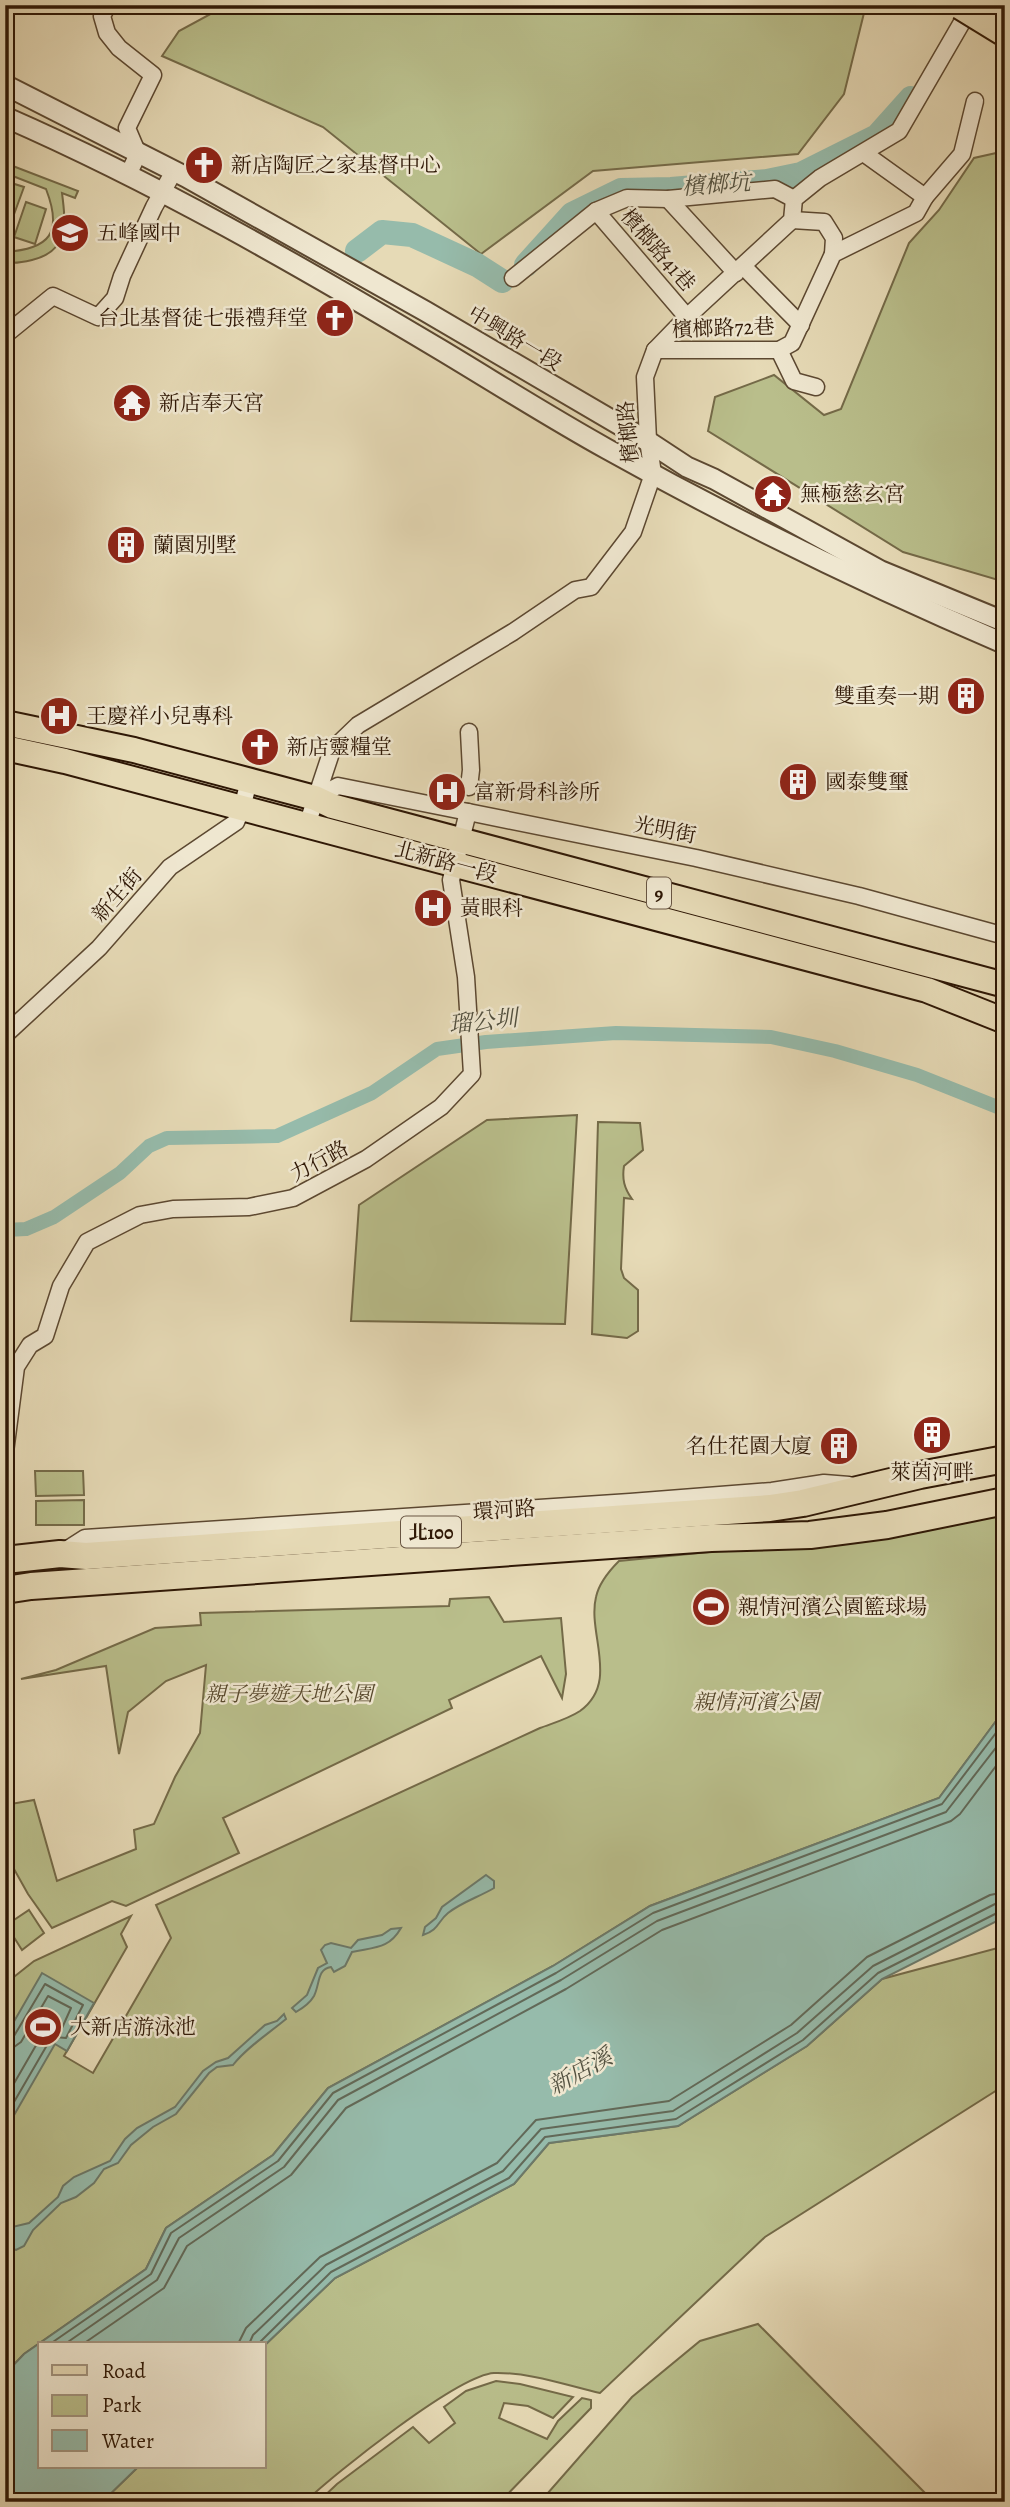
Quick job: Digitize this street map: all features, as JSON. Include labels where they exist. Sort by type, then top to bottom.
[{"type":"highway","points":[[961,5],[1005,32]]},
{"type":"highway","name":"環河路","points":[[5,1560],[60,1554],[100,1555],[770,1508],[1005,1459]]},
{"type":"highway","name":"北100","points":[[711,1538],[746,1527],[808,1518],[863,1502],[1005,1474]]},
{"type":"highway","points":[[776,1536],[862,1513],[1005,1486]]},
{"type":"highway","name":"北100","points":[[776,1536],[810,1535],[887,1525],[1005,1501]]},
{"type":"highway","name":"環河路","points":[[5,1590],[711,1538],[776,1536]]},
{"type":"main road","name":"北新路一段","points":[[5,723],[134,750],[315,798],[332,806],[1005,985]]},
{"type":"main road","name":"北新路一段","points":[[5,748],[65,761],[927,989],[1005,1021]]},
{"type":"street","points":[[108,5],[102,16],[107,33],[119,48],[153,75],[127,128],[138,153],[128,175]]},
{"type":"street","points":[[972,5],[900,131],[865,154],[820,178],[794,199],[792,220],[824,222],[834,238],[833,254],[916,213],[925,197],[962,154],[975,101]]},
{"type":"street","name":"中興路一段","points":[[5,85],[118,140],[174,171],[425,312],[649,442],[687,467],[714,479],[881,571],[1005,622]]},
{"type":"street","points":[[5,117],[162,192],[653,474],[792,546],[930,612],[1005,644]]},
{"type":"street","points":[[865,154],[925,197]]},
{"type":"street","points":[[5,335],[53,296],[98,317],[115,298],[122,276],[174,171]]},
{"type":"street","points":[[513,278],[596,211],[627,198],[668,199],[775,189],[794,199]]},
{"type":"street","points":[[668,199],[801,325]]},
{"type":"street","name":"檳榔路41巷","points":[[596,211],[687,317]]},
{"type":"street","name":"檳榔路","points":[[307,825],[332,750],[358,724],[513,632],[575,590],[591,587],[633,532],[653,474],[645,377],[655,350],[792,220]]},
{"type":"street","name":"檳榔路72巷","points":[[655,350],[779,350],[792,343],[833,254]]},
{"type":"street","points":[[779,350],[794,381],[816,387]]},
{"type":"street","points":[[469,732],[469,787]]},
{"type":"street","name":"新生街","points":[[5,1035],[99,948],[170,867],[236,822],[248,781]]},
{"type":"street","name":"光明街","points":[[315,798],[338,786],[696,858],[859,896],[1005,936]]},
{"type":"street","name":"力行路","points":[[5,1452],[16,1367],[30,1345],[45,1336],[61,1286],[87,1242],[140,1215],[173,1209],[249,1207],[293,1198],[366,1159],[441,1107],[472,1074],[465,970],[451,880],[468,812]]},
{"type":"green space","points":[[227,5],[870,5],[864,13],[844,94],[798,154],[593,171],[481,254],[323,127],[162,56],[179,31]]},
{"type":"green space","points":[[1005,151],[1005,582],[903,552],[708,431],[715,397],[774,375],[824,415],[841,409],[909,243],[939,210],[974,158]]},
{"type":"green space","points":[[5,163],[78,191],[75,198],[62,193],[62,235],[53,250],[44,256],[22,262],[5,262],[5,252],[33,247],[49,236],[53,217],[46,189],[5,173]]},
{"type":"green space","points":[[5,181],[24,187],[5,239]]},
{"type":"green space","points":[[26,202],[46,209],[35,244],[14,237]]},
{"type":"green space","points":[[577,1115],[565,1324],[351,1321],[359,1205],[487,1120]]},
{"type":"green space","points":[[598,1122],[640,1123],[643,1150],[624,1166],[623,1171],[625,1187],[632,1199],[624,1198],[621,1269],[624,1278],[638,1290],[638,1331],[627,1338],[592,1334]]},
{"type":"green space","points":[[35,1471],[83,1471],[84,1495],[36,1496]]},
{"type":"green space","points":[[84,1500],[84,1525],[36,1525],[36,1501]]},
{"type":"green space","name":"親情河濱公園","points":[[1005,1508],[1005,1709],[939,1798],[650,1906],[553,1966],[328,2088],[273,2155],[166,2228],[146,2269],[38,2342],[5,2374],[5,1984],[34,1961],[131,1916],[121,1934],[127,1947],[64,2056],[93,2073],[171,1938],[156,1905],[580,1711],[592,1699],[600,1672],[594,1611],[596,1597],[605,1577],[619,1561],[779,1545]]},
{"type":"green space","name":"親子夢遊天地公園","points":[[489,1597],[504,1622],[561,1618],[566,1674],[562,1698],[541,1656],[449,1700],[452,1708],[223,1818],[239,1853],[126,1906],[112,1901],[52,1928],[28,1894],[5,1853],[5,1805],[34,1800],[57,1881],[136,1849],[134,1830],[154,1824],[175,1777],[200,1733],[206,1665],[166,1681],[128,1712],[119,1754],[106,1666],[21,1679],[56,1670],[155,1628],[201,1625],[200,1613],[449,1606],[450,1599]]},
{"type":"green space","points":[[29,1910],[44,1933],[22,1950],[10,1931],[5,1934],[5,1926]]},
{"type":"green space","points":[[1005,1946],[1005,2085],[765,2237],[600,2393],[507,2373],[494,2373],[477,2378],[426,2407],[342,2470],[305,2502],[102,2502],[137,2468],[266,2468],[266,2344],[335,2278],[514,2184],[549,2143],[678,2126],[807,2046],[882,1979]]},
{"type":"green space","points":[[758,2324],[934,2502],[540,2502],[632,2397],[700,2341]]},
{"type":"green space","points":[[496,2381],[573,2397],[553,2418],[528,2406],[504,2403],[499,2418],[547,2439],[558,2421],[582,2398],[591,2400],[591,2408],[500,2502],[318,2502],[337,2484],[413,2427],[429,2443],[455,2423],[444,2407],[466,2391]]},
{"type":"water","name":"新店溪","points":[[1005,1709],[1005,1917],[882,1979],[807,2046],[678,2126],[549,2143],[514,2184],[335,2278],[266,2344],[41,2342],[146,2269],[166,2228],[273,2155],[328,2088],[553,1966],[650,1906],[939,1798]]},
{"type":"water","points":[[486,1875],[494,1881],[494,1888],[453,1909],[432,1931],[423,1935],[425,1927],[436,1918],[442,1907]]},
{"type":"water","points":[[401,1928],[386,1944],[352,1952],[345,1966],[334,1972],[331,1967],[326,1968],[310,2001],[296,2012],[292,2008],[307,1995],[318,1968],[327,1963],[321,1950],[325,1945],[331,1943],[351,1948],[358,1940]]},
{"type":"water","points":[[42,1973],[94,2003],[67,2051],[55,2044],[13,2117],[5,2106],[5,2037]]},
{"type":"water","points":[[284,2014],[286,2019],[251,2046],[233,2065],[217,2067],[209,2073],[176,2114],[153,2127],[131,2145],[118,2163],[104,2169],[94,2183],[76,2197],[61,2203],[33,2230],[24,2246],[16,2250],[8,2247],[5,2239],[12,2227],[29,2223],[58,2197],[63,2186],[74,2177],[110,2161],[125,2139],[137,2128],[175,2107],[203,2071],[228,2058],[265,2025],[277,2021]]},
{"type":"water","points":[[38,2344],[38,2468],[137,2468],[102,2502],[5,2502],[5,2374],[24,2354]]},
{"type":"waterway","name":"檳榔坑","points":[[526,265],[572,214],[621,190],[767,181],[801,174],[877,136],[911,98]]},
{"type":"waterway","name":"檳榔坑","points":[[357,251],[382,232],[412,235],[477,265],[502,281]]},
{"type":"waterway","name":"瑠公圳","points":[[5,1230],[26,1229],[54,1217],[120,1173],[149,1146],[167,1138],[277,1136],[372,1093],[437,1049],[486,1042],[616,1033],[771,1037],[835,1051],[917,1075],[1005,1110]]},
{"type":"place","name":"新店陶匠之家基督中心","points":[[204,165]]},
{"type":"place","name":"五峰國中","points":[[70,233]]},
{"type":"place","name":"台北基督徒七張禮拜堂","points":[[335,318]]},
{"type":"place","name":"新店奉天宮","points":[[132,403]]},
{"type":"place","name":"無極慈玄宮","points":[[773,494]]},
{"type":"place","name":"蘭園別墅","points":[[126,545]]},
{"type":"place","name":"雙重奏一期","points":[[966,696]]},
{"type":"place","name":"王慶祥小兒專科","points":[[59,716]]},
{"type":"place","name":"新店靈糧堂","points":[[260,747]]},
{"type":"place","name":"國泰雙璽","points":[[798,782]]},
{"type":"place","name":"富新骨科診所","points":[[447,792]]},
{"type":"place","name":"黃眼科","points":[[433,908]]},
{"type":"place","name":"萊茵河畔","points":[[932,1435]]},
{"type":"place","name":"名仕花園大廈","points":[[839,1446]]},
{"type":"place","name":"親情河濱公園籃球場","points":[[711,1607]]},
{"type":"place","name":"大新店游泳池","points":[[43,2027]]}]
